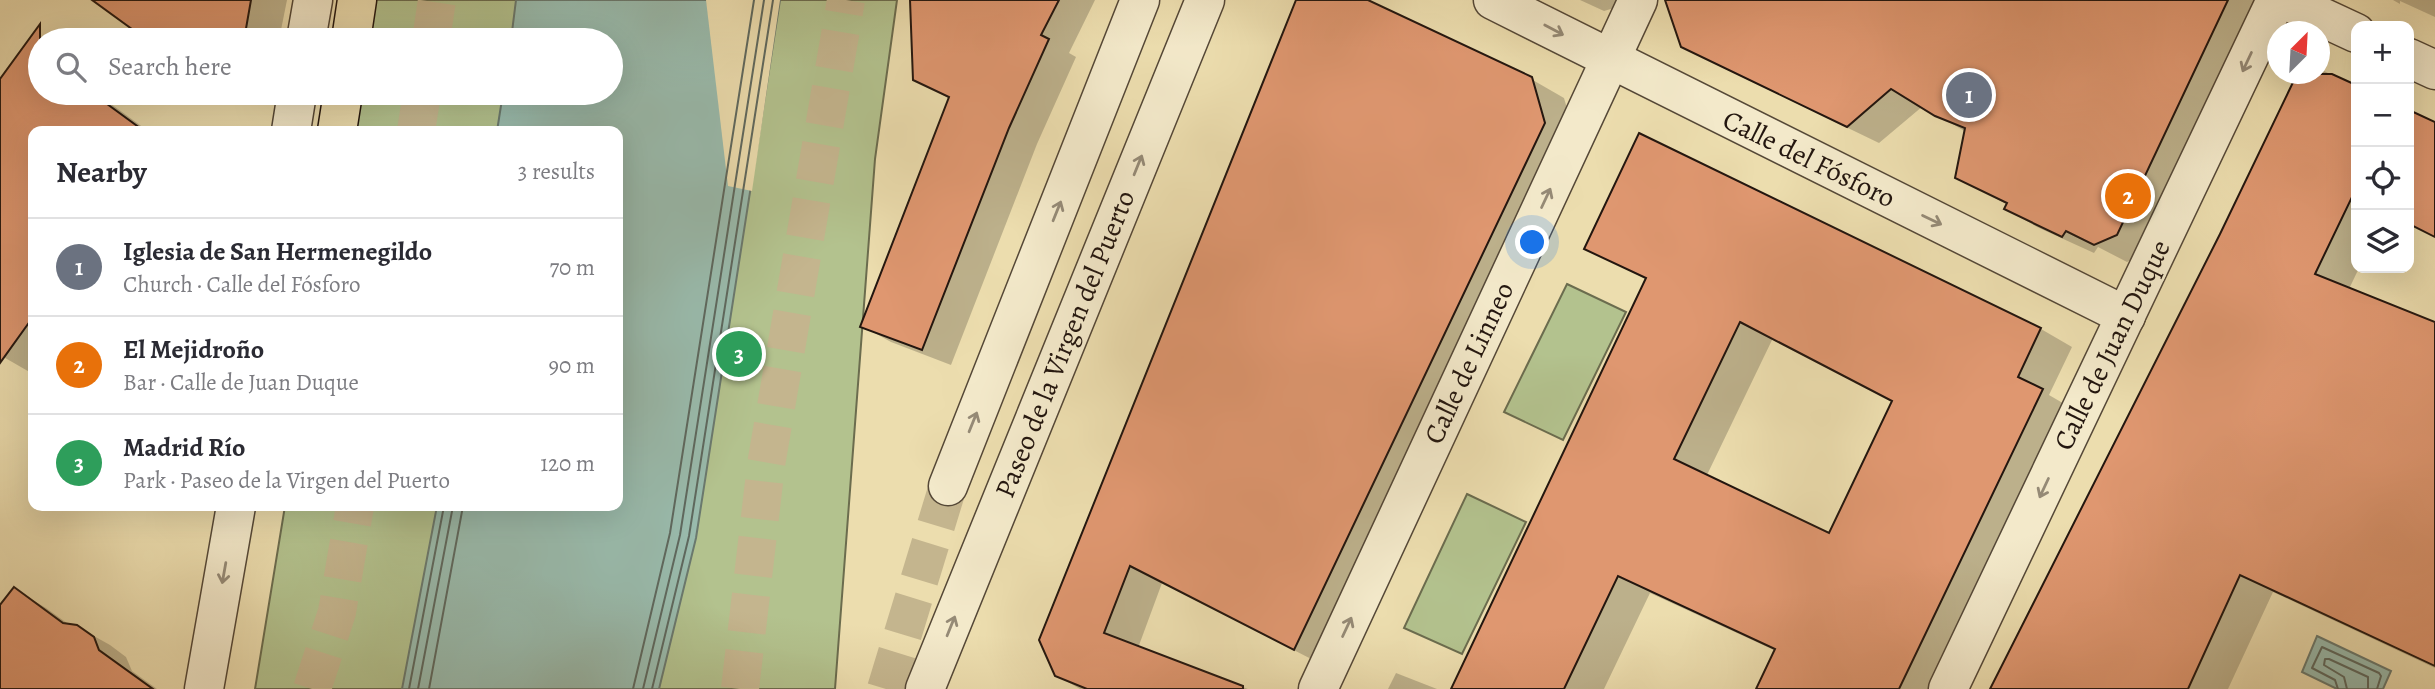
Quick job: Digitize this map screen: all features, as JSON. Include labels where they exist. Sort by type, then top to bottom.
[{"type":"highway","points":[[352,28],[356,0]]},
{"type":"highway","points":[[338,126],[341,105]]},
{"type":"street","points":[[308,28],[313,0]]},
{"type":"street","name":"Paseo de la Virgen del Puerto","points":[[948,486],[1140,0]]},
{"type":"street","name":"Paseo de la Virgen del Puerto","points":[[935,686],[1205,0]]},
{"type":"street","name":"Calle del Fósforo","points":[[1493,0],[2126,316]]},
{"type":"street","name":"Calle de Linneo","points":[[1318,689],[1638,0]]},
{"type":"street","name":"Calle de Juan Duque","points":[[1948,689],[2277,0]]},
{"type":"street","points":[[2285,0],[2351,31]]},
{"type":"street","points":[[2414,60],[2435,70]]},
{"type":"street","points":[[292,126],[295,105]]},
{"type":"street","points":[[204,689],[235,511]]},
{"type":"green space","points":[[368,0],[897,0],[875,159],[835,689],[255,689],[284,511],[623,511],[623,126],[347,126],[350,105],[623,105],[623,28],[363,28]]},
{"type":"green space","points":[[1567,284],[1626,312],[1563,440],[1504,412]]},
{"type":"green space","points":[[1467,494],[1526,522],[1462,654],[1404,628]]},
{"type":"water","points":[[516,0],[780,0],[696,538],[659,689],[402,689],[436,511],[623,511],[623,126],[498,126],[501,105],[623,105],[623,28],[512,28]]},
{"type":"water","points":[[2317,636],[2391,671],[2383,689],[2337,689],[2302,672]]},
{"type":"pier","points":[[706,0],[780,0],[752,191],[728,186]]},
{"type":"building","points":[[92,0],[251,0],[246,28],[130,28]]},
{"type":"building","points":[[910,0],[1059,0],[1041,35],[1049,39],[1009,128],[922,350],[860,327],[949,97],[913,80]]},
{"type":"building","points":[[1296,0],[1368,0],[1532,77],[1545,123],[1294,650],[1130,566],[1104,633],[1243,686],[1243,689],[1087,689],[1055,676],[1039,640]]},
{"type":"building","points":[[1665,0],[2228,0],[2117,235],[2094,245],[2066,231],[2062,237],[2004,209],[2007,203],[1955,178],[1965,128],[1935,116],[1891,89],[1847,127],[1681,47]]},
{"type":"building","points":[[28,40],[28,105],[108,105],[137,126],[28,126],[28,324],[0,363],[0,79]]},
{"type":"building","points":[[2330,74],[2351,83],[2351,199],[2315,274],[2435,322],[2435,666],[2240,575],[2188,689],[1990,689],[2220,234],[2292,84],[2330,84]]},
{"type":"building","points":[[2414,112],[2435,122],[2435,237],[2414,226]]},
{"type":"building","points":[[1639,133],[2041,328],[2018,377],[2043,389],[1899,689],[1756,689],[1775,649],[1618,576],[1564,689],[1451,689],[1646,278],[1584,249]],"holes":[[[1740,322],[1892,401],[1829,533],[1674,459]]]},
{"type":"building","points":[[14,587],[63,623],[77,625],[94,637],[99,650],[153,689],[0,689],[0,605]]},
{"type":"tunnel","points":[[433,28],[437,0]]},
{"type":"tunnel","points":[[740,689],[766,465],[846,0]]},
{"type":"tunnel","points":[[417,126],[420,105]]},
{"type":"tunnel","points":[[886,689],[948,486]]},
{"type":"tunnel","points":[[312,689],[337,612],[354,511]]},
{"type":"place","name":"Iglesia de San Hermenegildo","points":[[1969,95]]},
{"type":"place","name":"El Mejidroño","points":[[2128,196]]},
{"type":"place","name":"Madrid Río","points":[[739,354]]}]
